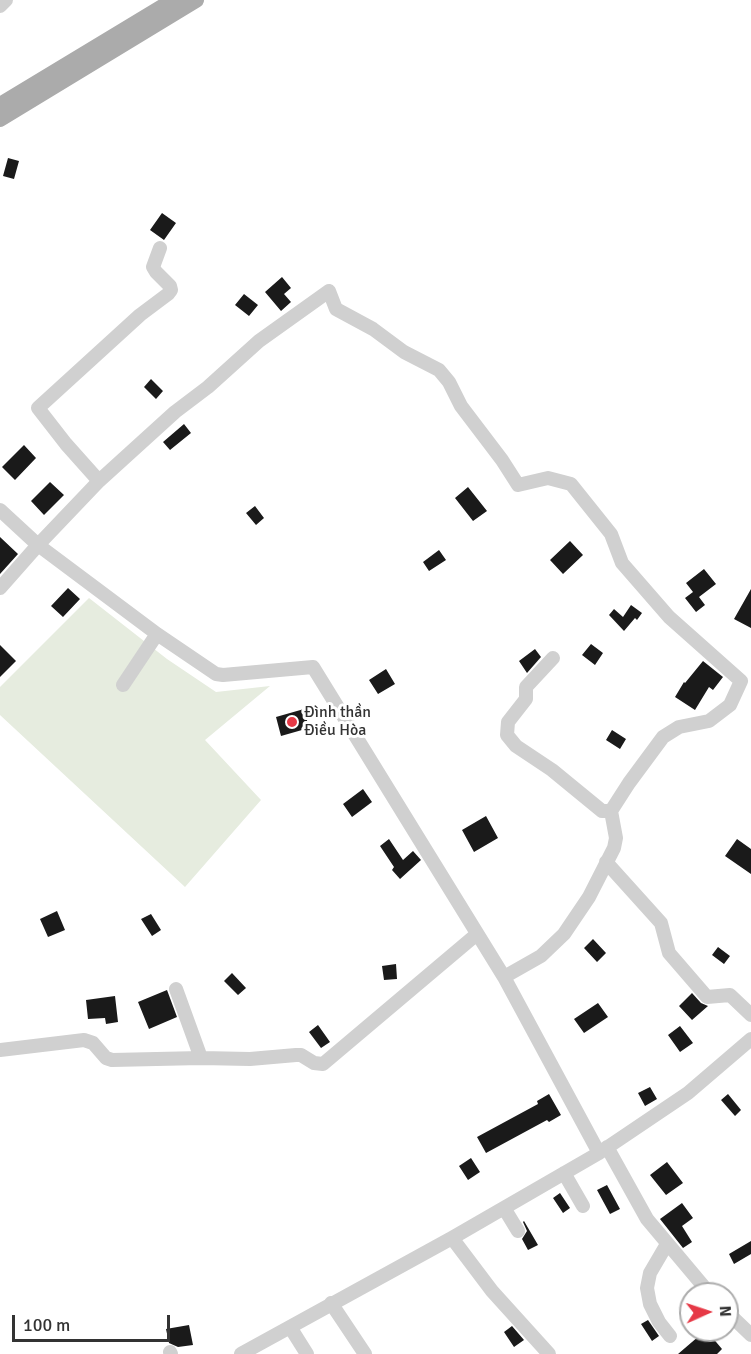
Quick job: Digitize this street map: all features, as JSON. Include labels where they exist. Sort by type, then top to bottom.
[{"type":"main road","points":[[0,105],[174,0]]},
{"type":"main road","points":[[0,119],[196,0]]},
{"type":"street","points":[[0,6],[6,0]]},
{"type":"street","points":[[99,481],[38,408],[140,315],[168,294],[171,290],[170,286],[153,267],[160,248]]},
{"type":"street","points":[[0,588],[99,481],[175,412],[208,387],[258,341],[329,291],[336,309],[439,370],[449,382],[461,406],[518,485],[548,478],[571,483],[611,534],[622,563],[669,617],[746,684],[730,705],[709,721],[679,727],[663,737],[611,811],[616,838],[614,848],[589,897],[564,934],[541,956],[504,977]]},
{"type":"street","points":[[3,518],[157,634],[216,674],[313,667],[504,977],[603,1150],[647,1219],[700,1282]]},
{"type":"street","points":[[123,685],[157,634]]},
{"type":"street","points":[[553,658],[526,687],[526,699],[508,722],[507,735],[516,746],[552,770],[602,811],[611,811]]},
{"type":"street","points":[[606,862],[661,923],[669,953],[707,998],[730,995],[751,1015]]},
{"type":"street","points":[[0,1050],[84,1040],[93,1042],[105,1058],[112,1060],[250,1059],[301,1055],[314,1063],[323,1064],[477,934]]},
{"type":"street","points":[[176,989],[201,1058]]},
{"type":"street","points":[[241,1354],[452,1238],[603,1150],[688,1093],[751,1040]]},
{"type":"street","points":[[564,1173],[583,1206]]},
{"type":"street","points":[[504,1208],[518,1231]]},
{"type":"street","points":[[452,1238],[530,1342],[549,1354]]},
{"type":"street","points":[[667,1244],[650,1273],[647,1288],[650,1304],[659,1322],[670,1336]]},
{"type":"street","points":[[331,1304],[365,1354]]},
{"type":"street","points":[[739,1324],[751,1335]]},
{"type":"street","points":[[290,1328],[307,1354]]},
{"type":"shaded area","points":[[89,598],[167,659],[216,692],[270,686],[205,740],[261,800],[185,887],[0,715],[0,687]]},
{"type":"building","points":[[8,158],[19,161],[14,179],[3,176]]},
{"type":"building","points":[[162,213],[176,223],[164,240],[150,230]]},
{"type":"building","points":[[282,277],[291,288],[284,294],[291,302],[281,311],[265,292]]},
{"type":"building","points":[[244,294],[258,305],[249,316],[235,305]]},
{"type":"building","points":[[151,379],[163,391],[156,399],[144,387]]},
{"type":"building","points":[[184,424],[191,433],[170,450],[163,442]]},
{"type":"building","points":[[24,445],[36,458],[15,480],[2,467]]},
{"type":"building","points":[[50,482],[64,495],[44,515],[31,501]]},
{"type":"building","points":[[468,487],[487,511],[473,521],[455,498]]},
{"type":"building","points":[[255,506],[264,518],[256,525],[246,513]]},
{"type":"building","points":[[0,537],[18,554],[0,574]]},
{"type":"building","points":[[570,541],[583,555],[563,574],[550,560]]},
{"type":"building","points":[[439,550],[446,560],[429,571],[423,562]]},
{"type":"building","points":[[704,569],[716,584],[699,597],[705,605],[696,612],[685,598],[693,592],[686,583]]},
{"type":"building","points":[[68,588],[80,599],[63,617],[51,606]]},
{"type":"building","points":[[751,589],[751,628],[734,619]]},
{"type":"building","points":[[631,605],[642,613],[624,631],[609,615],[614,609],[623,617]]},
{"type":"building","points":[[591,644],[603,653],[595,665],[582,655]]},
{"type":"building","points":[[0,645],[16,661],[0,677]]},
{"type":"building","points":[[535,649],[541,657],[527,673],[519,661]]},
{"type":"building","points":[[703,661],[723,677],[713,690],[709,687],[695,710],[675,697],[684,682]]},
{"type":"building","points":[[386,669],[395,684],[378,694],[369,680]]},
{"type":"building","name":"Đình thần Điều Hòa","points":[[304,709],[309,728],[281,736],[276,717]]},
{"type":"building","points":[[612,730],[626,739],[620,749],[606,740]]},
{"type":"building","points":[[363,789],[372,802],[352,817],[343,804]]},
{"type":"building","points":[[486,816],[498,838],[474,852],[462,830]]},
{"type":"building","points":[[389,839],[403,860],[413,851],[421,860],[400,879],[392,870],[394,867],[380,846]]},
{"type":"building","points":[[737,839],[751,849],[751,874],[725,856]]},
{"type":"building","points":[[57,911],[65,930],[48,937],[40,919]]},
{"type":"building","points":[[151,914],[161,930],[152,936],[141,919]]},
{"type":"building","points":[[593,939],[606,953],[597,962],[584,948]]},
{"type":"building","points":[[718,947],[730,956],[724,964],[712,955]]},
{"type":"building","points":[[396,964],[397,979],[384,980],[382,966]]},
{"type":"building","points":[[232,973],[246,988],[238,995],[224,981]]},
{"type":"building","points":[[167,990],[177,1017],[149,1029],[138,1002]]},
{"type":"building","points":[[692,993],[701,1003],[708,1006],[692,1020],[679,1006]]},
{"type":"building","points":[[115,996],[118,1022],[106,1024],[105,1018],[88,1019],[86,1000]]},
{"type":"building","points":[[598,1003],[608,1017],[584,1033],[574,1019]]},
{"type":"building","points":[[318,1025],[330,1042],[321,1048],[309,1032]]},
{"type":"building","points":[[680,1026],[693,1043],[680,1052],[668,1035]]},
{"type":"building","points":[[650,1087],[657,1099],[645,1106],[638,1093]]},
{"type":"building","points":[[549,1094],[561,1115],[549,1122],[547,1120],[486,1153],[477,1137],[538,1104],[537,1101]]},
{"type":"building","points":[[728,1094],[741,1110],[735,1116],[721,1100]]},
{"type":"building","points":[[471,1158],[480,1172],[468,1180],[459,1166]]},
{"type":"building","points":[[667,1162],[683,1183],[666,1195],[650,1175]]},
{"type":"building","points":[[607,1185],[620,1209],[610,1214],[597,1190]]},
{"type":"building","points":[[560,1193],[570,1208],[563,1213],[553,1198]]},
{"type":"building","points":[[682,1203],[693,1218],[682,1226],[692,1242],[683,1248],[660,1219]]},
{"type":"building","points":[[524,1221],[538,1245],[528,1250],[522,1239],[527,1231]]},
{"type":"building","points":[[751,1241],[751,1254],[734,1264],[729,1254]]},
{"type":"building","points":[[648,1320],[659,1336],[652,1341],[641,1324]]},
{"type":"building","points":[[189,1325],[193,1345],[178,1347],[169,1343],[166,1329]]},
{"type":"building","points":[[512,1326],[524,1340],[514,1347],[504,1332]]},
{"type":"building","points":[[692,1342],[716,1342],[722,1349],[717,1354],[678,1354]]},
{"type":"place","name":"Đình thần Điều Hòa","points":[[292,722]]}]
